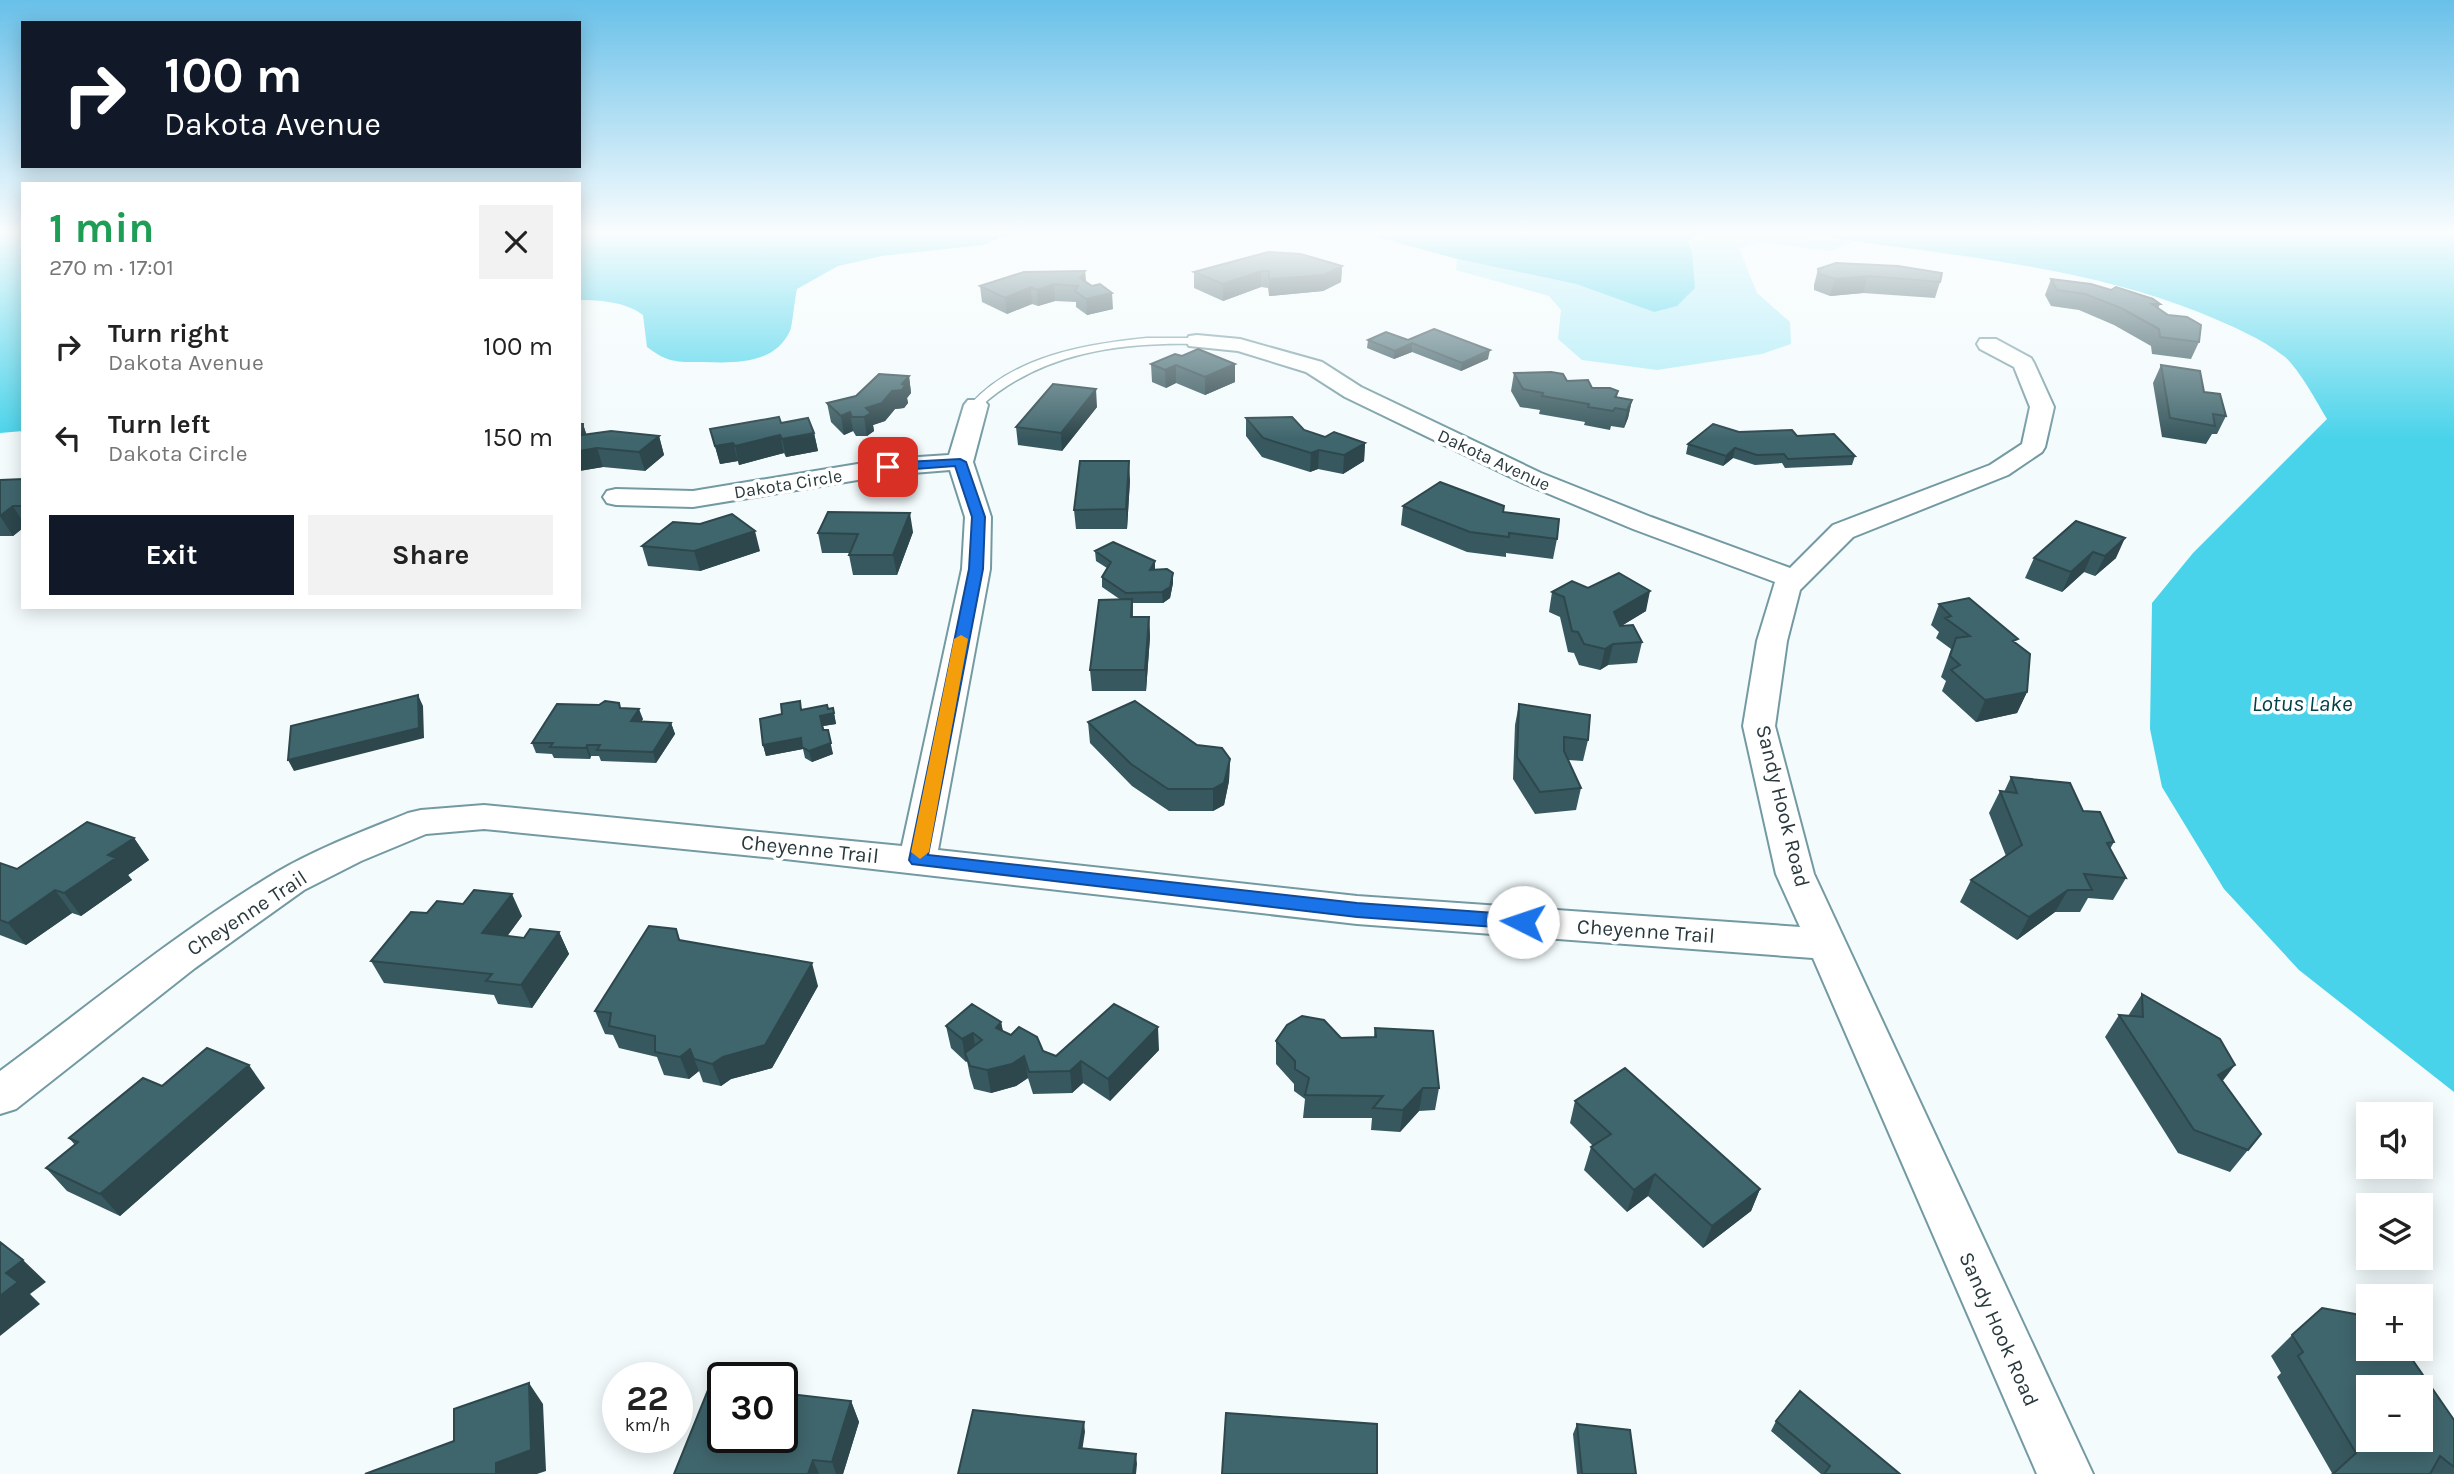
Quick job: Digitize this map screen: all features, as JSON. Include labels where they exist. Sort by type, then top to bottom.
[{"type":"street","name":"Dakota Avenue","points":[[1197,341],[1240,345],[1314,367],[1353,392],[1532,478],[1642,523],[1794,579]]},
{"type":"street","name":"Sandy Hook Road","points":[[1988,344],[2023,363],[2042,408],[2034,447],[1999,470],[1843,531],[1786,587],[1772,641],[1759,726],[1795,874],[2065,1474]]},
{"type":"street","points":[[918,860],[976,569],[978,517],[960,462],[976,405]]},
{"type":"street","name":"Dakota Circle","points":[[617,497],[693,499],[888,467],[960,462]]},
{"type":"street","name":"Cheyenne Trail","points":[[0,1096],[181,957],[291,881],[348,852],[421,822],[484,817],[918,860],[1357,910],[1826,944]]},
{"type":"lane","points":[[976,405],[999,384],[1032,368],[1074,353],[1160,339],[1197,341]]},
{"type":"shaded area","points":[[1554,302],[1626,302],[1654,312],[1660,302],[1767,302],[1790,322],[1791,344],[1762,354],[1657,370],[1582,360],[1558,339],[1561,310]]},
{"type":"water","points":[[0,302],[21,302],[21,431],[0,433]]},
{"type":"water","points":[[607,302],[795,302],[790,331],[783,342],[764,356],[740,362],[684,362],[663,357],[647,347],[643,315]]},
{"type":"water","points":[[1626,302],[1681,302],[1677,306],[1654,312]]},
{"type":"water","name":"Lotus Lake","points":[[2169,302],[2454,302],[2454,1092],[2299,970],[2224,889],[2162,787],[2150,729],[2152,603],[2193,553],[2327,419],[2308,386],[2285,357],[2234,327]]},
{"type":"building","points":[[2105,302],[2157,302],[2160,304],[2152,304],[2168,315],[2187,317],[2201,325],[2199,342],[2160,337],[2159,329]]},
{"type":"building","points":[[1434,329],[1490,350],[1462,363],[1412,343],[1395,351],[1368,340],[1386,332],[1408,340]]},
{"type":"building","points":[[1198,349],[1235,364],[1205,377],[1176,365],[1165,370],[1151,364],[1175,354],[1182,356]]},
{"type":"building","points":[[2161,365],[2200,371],[2204,392],[2220,394],[2226,416],[2213,414],[2215,426],[2170,418]]},
{"type":"building","points":[[1514,373],[1563,374],[1567,381],[1588,380],[1592,388],[1610,388],[1618,391],[1615,397],[1632,400],[1627,410],[1588,407],[1589,404],[1542,396],[1543,393],[1523,389]]},
{"type":"building","points":[[879,374],[909,376],[902,384],[905,385],[902,390],[892,391],[882,403],[866,408],[871,413],[864,417],[852,417],[850,412],[841,416],[827,403],[856,396]]},
{"type":"building","points":[[1053,384],[1096,389],[1061,433],[1016,427]]},
{"type":"building","points":[[779,417],[781,423],[808,418],[814,433],[782,439],[780,435],[735,446],[733,443],[715,446],[710,429]]},
{"type":"building","points":[[1292,417],[1304,430],[1325,437],[1334,432],[1365,443],[1344,455],[1319,450],[1311,453],[1263,438],[1246,418]]},
{"type":"building","points":[[581,424],[582,435],[611,431],[659,436],[639,452],[597,448],[581,451]]},
{"type":"building","points":[[1713,424],[1739,432],[1792,430],[1797,436],[1834,434],[1855,456],[1788,459],[1784,454],[1757,455],[1735,448],[1726,456],[1688,444]]},
{"type":"building","points":[[1080,461],[1129,461],[1126,509],[1074,510]]},
{"type":"building","points":[[21,479],[21,506],[13,506],[0,516],[0,480]]},
{"type":"building","points":[[1440,482],[1504,506],[1503,512],[1559,519],[1557,539],[1509,533],[1509,537],[1470,532],[1403,506]]},
{"type":"building","points":[[828,512],[910,513],[893,555],[849,555],[858,534],[818,533]]},
{"type":"building","points":[[732,514],[755,531],[694,551],[642,546],[673,522],[700,524]]},
{"type":"building","points":[[2076,521],[2125,538],[2105,556],[2093,552],[2071,572],[2034,558]]},
{"type":"building","points":[[1113,542],[1155,561],[1150,570],[1167,569],[1173,573],[1170,587],[1162,592],[1126,593],[1102,577],[1111,562],[1095,551]]},
{"type":"building","points":[[1619,573],[1650,591],[1614,612],[1620,626],[1633,625],[1642,642],[1613,644],[1605,649],[1584,644],[1578,632],[1572,631],[1564,597],[1552,592],[1572,581],[1588,588]]},
{"type":"building","points":[[1969,598],[2018,639],[2013,641],[2030,654],[2027,692],[1985,700],[1951,670],[1960,665],[1950,656],[1956,638],[1970,636],[1945,618],[1951,616],[1939,604]]},
{"type":"building","points":[[1132,599],[1131,617],[1149,617],[1145,670],[1090,670],[1099,600]]},
{"type":"building","points":[[418,695],[419,728],[288,760],[291,726]]},
{"type":"building","points":[[605,701],[619,703],[620,708],[639,709],[631,721],[671,723],[653,752],[597,750],[600,745],[587,745],[586,748],[550,747],[553,743],[532,743],[557,704],[599,705]]},
{"type":"building","points":[[800,701],[801,710],[827,705],[828,709],[833,708],[834,713],[820,716],[823,730],[828,730],[831,743],[809,751],[802,747],[801,738],[763,745],[760,719],[782,714],[781,704]]},
{"type":"building","points":[[1135,701],[1197,745],[1222,748],[1230,759],[1224,783],[1213,789],[1168,789],[1131,764],[1088,722]]},
{"type":"building","points":[[1519,704],[1590,715],[1588,740],[1564,737],[1564,751],[1581,788],[1540,792],[1517,757]]},
{"type":"building","points":[[2011,777],[2070,783],[2083,811],[2100,812],[2114,842],[2107,843],[2126,878],[2084,874],[2092,890],[2068,890],[2029,917],[1971,880],[2022,845],[2000,791],[2017,793]]},
{"type":"building","points":[[87,822],[134,838],[108,855],[116,858],[64,893],[55,890],[8,923],[0,920],[0,863],[17,869]]},
{"type":"building","points":[[474,890],[512,894],[482,933],[524,938],[530,929],[559,932],[521,985],[486,981],[492,974],[371,961],[411,912],[427,913],[437,901],[463,904]]},
{"type":"building","points":[[649,926],[676,929],[679,940],[812,963],[765,1045],[723,1057],[712,1064],[694,1059],[690,1049],[680,1057],[655,1052],[655,1036],[609,1026],[611,1013],[595,1011]]},
{"type":"building","points":[[2142,994],[2220,1039],[2235,1065],[2218,1075],[2261,1134],[2248,1150],[2194,1130],[2119,1015],[2143,1017]]},
{"type":"building","points":[[972,1004],[1001,1022],[996,1028],[1011,1035],[1019,1027],[1037,1037],[1043,1051],[1056,1056],[1114,1004],[1158,1027],[1108,1079],[1081,1061],[1070,1071],[1029,1072],[1024,1056],[1012,1064],[987,1070],[970,1066],[965,1053],[982,1040],[973,1033],[962,1039],[946,1026]]},
{"type":"building","points":[[1302,1016],[1324,1020],[1341,1038],[1376,1037],[1375,1028],[1433,1031],[1439,1088],[1423,1088],[1403,1110],[1373,1108],[1383,1096],[1305,1095],[1309,1078],[1295,1069],[1295,1061],[1276,1041],[1287,1025]]},
{"type":"building","points":[[207,1048],[249,1065],[100,1194],[46,1168],[78,1142],[69,1138],[143,1078],[162,1086]]},
{"type":"building","points":[[1625,1068],[1760,1189],[1712,1226],[1655,1174],[1634,1190],[1591,1147],[1611,1134],[1575,1101]]},
{"type":"building","points":[[0,1242],[23,1260],[6,1273],[18,1282],[0,1296]]},
{"type":"building","points":[[2322,1308],[2356,1315],[2356,1361],[2413,1361],[2423,1375],[2356,1375],[2356,1452],[2433,1452],[2433,1390],[2454,1420],[2454,1467],[2440,1456],[2430,1474],[2333,1474],[2356,1453],[2298,1356],[2303,1352],[2292,1335]]},
{"type":"building","points":[[529,1383],[531,1450],[496,1463],[496,1474],[365,1474],[454,1441],[454,1409]]},
{"type":"building","points":[[1800,1391],[1900,1474],[1824,1474],[1830,1466],[1776,1421]]},
{"type":"building","points":[[707,1392],[707,1453],[798,1453],[798,1395],[851,1401],[832,1462],[813,1460],[808,1474],[674,1474],[682,1453],[693,1453],[693,1427]]},
{"type":"building","points":[[973,1410],[1084,1422],[1079,1448],[1136,1454],[1133,1474],[958,1474]]},
{"type":"building","points":[[1226,1413],[1377,1424],[1377,1474],[1222,1474]]},
{"type":"building","points":[[1577,1424],[1630,1430],[1636,1474],[1582,1474]]},
{"type":"slow traffic","points":[[920,852],[961,639]]},
{"type":"route","points":[[888,467],[960,462],[978,517],[976,569],[918,860],[1357,910],[1523,922]]}]
